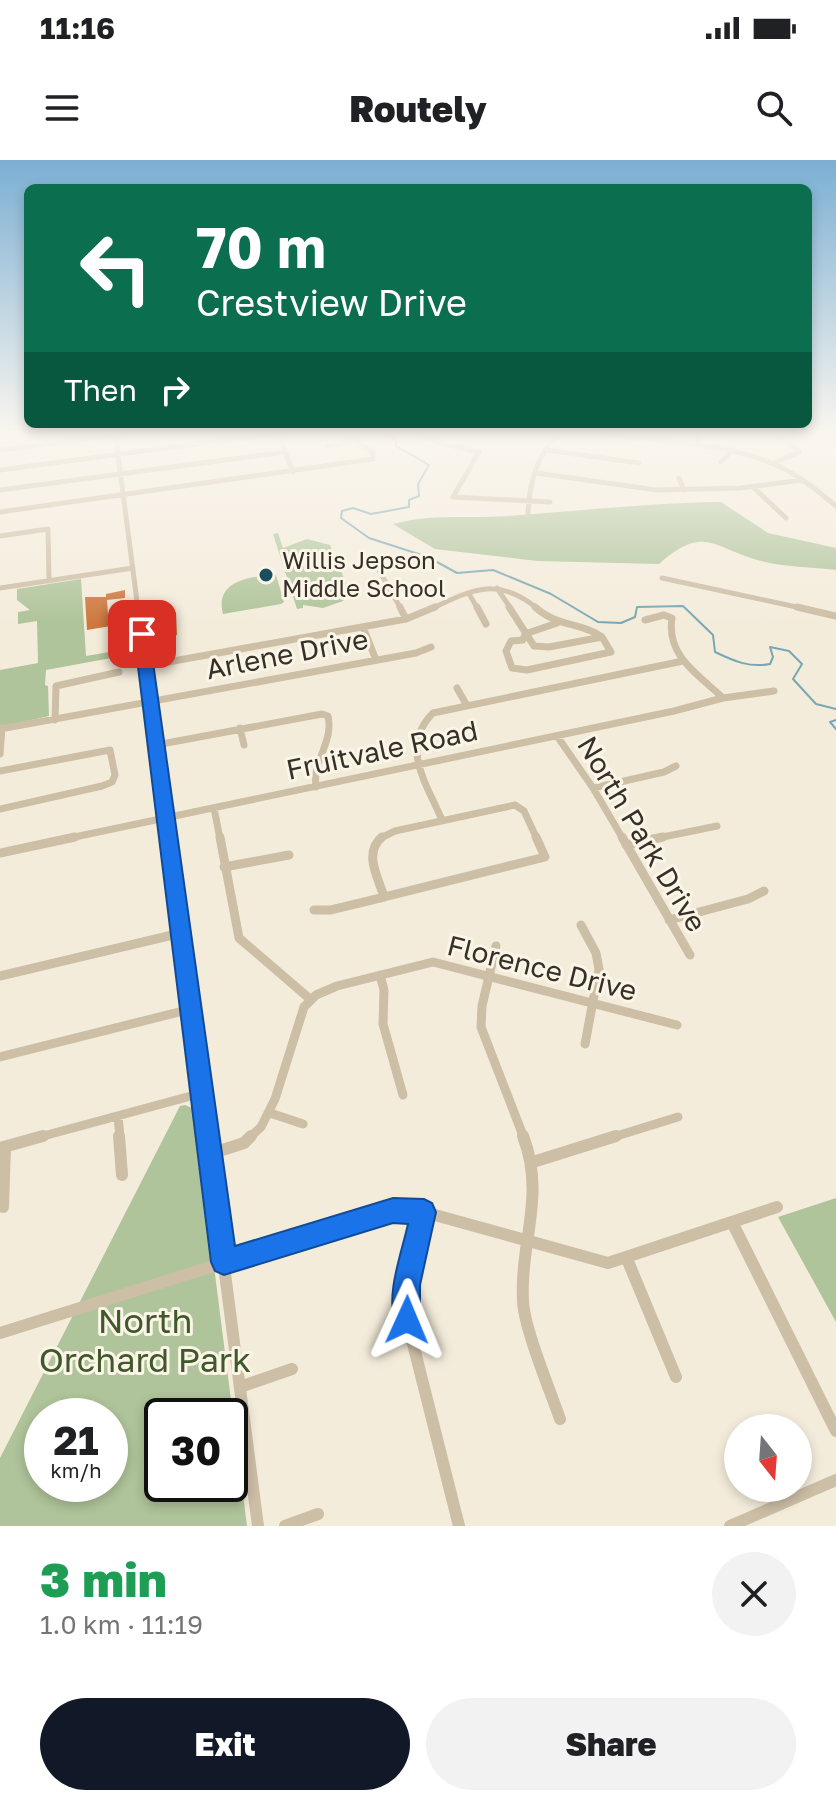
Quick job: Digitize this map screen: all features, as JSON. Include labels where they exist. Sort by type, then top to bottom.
[{"type":"street","points":[[0,512],[119,496]]},
{"type":"street","points":[[124,496],[258,1526]]},
{"type":"street","points":[[454,496],[550,502]]},
{"type":"street","points":[[528,514],[530,496]]},
{"type":"street","points":[[762,496],[786,518]]},
{"type":"street","points":[[0,536],[48,529],[49,581]]},
{"type":"street","points":[[377,558],[376,565],[406,619]]},
{"type":"street","points":[[0,588],[96,570],[133,568]]},
{"type":"street","points":[[662,578],[794,604],[836,616]]},
{"type":"street","points":[[146,666],[406,619],[428,612],[450,598],[497,588],[530,601],[557,623],[599,635],[611,652],[516,670],[510,664],[506,646],[511,641],[523,640],[525,634]]},
{"type":"street","points":[[497,588],[530,642],[539,648],[599,635]]},
{"type":"street","points":[[469,594],[486,624]]},
{"type":"street","points":[[645,620],[664,615],[672,618],[669,636],[683,661],[705,678],[723,698]]},
{"type":"street","points":[[525,634],[557,623]]},
{"type":"street","points":[[363,627],[376,660]]},
{"type":"street","name":"Arlene Drive","points":[[1,728],[425,651],[431,647]]},
{"type":"street","points":[[442,820],[415,746],[428,718],[439,710],[683,661]]},
{"type":"street","points":[[55,720],[56,686],[119,672]]},
{"type":"street","points":[[457,688],[466,704]]},
{"type":"street","name":"Fruitvale Road","points":[[0,853],[723,698],[774,691]]},
{"type":"street","points":[[156,745],[312,714],[328,716],[338,711]]},
{"type":"street","points":[[316,787],[313,769],[331,731],[328,716]]},
{"type":"street","points":[[0,754],[1,728]]},
{"type":"street","points":[[240,728],[244,745]]},
{"type":"street","name":"North Park Drive","points":[[557,736],[593,788],[690,955]]},
{"type":"street","points":[[0,771],[110,750],[115,775],[112,782],[102,786],[0,809]]},
{"type":"street","points":[[593,788],[664,772],[676,766]]},
{"type":"street","points":[[314,910],[330,910],[384,897],[545,857],[518,806],[389,832],[374,843],[371,857],[384,897]]},
{"type":"street","points":[[210,1154],[244,1143],[261,1127],[270,1113],[298,1018],[310,999],[239,938],[214,808]]},
{"type":"street","points":[[626,845],[717,826]]},
{"type":"street","points":[[224,867],[289,855]]},
{"type":"street","points":[[669,920],[748,899],[764,891]]},
{"type":"street","points":[[581,925],[599,960],[595,1003],[585,1044]]},
{"type":"street","points":[[0,976],[181,933]]},
{"type":"street","points":[[496,946],[482,1006],[481,1027],[533,1162],[535,1191],[526,1241],[523,1306],[560,1419]]},
{"type":"street","name":"Florence Drive","points":[[310,999],[337,986],[433,962],[677,1025]]},
{"type":"street","points":[[380,975],[384,990],[383,1024],[403,1095]]},
{"type":"street","points":[[0,1057],[191,1009]]},
{"type":"street","points":[[3,1207],[2,1148],[202,1093]]},
{"type":"street","points":[[270,1113],[303,1124]]},
{"type":"street","points":[[118,1116],[122,1175]]},
{"type":"street","points":[[533,1162],[678,1117]]},
{"type":"street","points":[[0,1333],[393,1210],[424,1212],[608,1263],[777,1207]]},
{"type":"street","points":[[424,1212],[407,1285],[407,1320],[459,1526]]},
{"type":"street","points":[[732,1222],[836,1431]]},
{"type":"street","points":[[627,1259],[676,1377]]},
{"type":"street","points":[[240,1387],[292,1369]]},
{"type":"street","points":[[730,1526],[836,1480]]},
{"type":"street","points":[[285,1526],[318,1514]]},
{"type":"green space","points":[[721,502],[768,533],[836,548],[836,570],[770,563],[699,542],[675,552],[659,564],[537,561],[435,549],[393,524],[436,517],[507,516]]},
{"type":"green space","points":[[278,533],[283,548],[307,539],[330,545],[349,590],[343,601],[323,608],[303,605],[303,608],[297,609],[273,534]]},
{"type":"green space","points":[[276,575],[284,602],[223,614],[224,594],[229,587],[246,579]]},
{"type":"green space","points":[[81,579],[86,656],[133,648],[133,654],[46,670],[49,716],[0,727],[0,670],[38,663],[37,621],[18,624],[18,612],[30,610],[17,600],[17,589]]},
{"type":"green space","name":"North Orchard Park","points":[[180,1106],[194,1109],[231,1398],[144,1398],[144,1502],[244,1502],[247,1526],[0,1526],[0,1458],[24,1411],[24,1502],[128,1502],[128,1398],[31,1398]]},
{"type":"green space","points":[[836,1198],[836,1322],[778,1217]]},
{"type":"building","points":[[125,590],[125,598],[107,600],[108,615],[117,615],[117,625],[87,630],[85,597],[106,597],[106,594]]},
{"type":"building","points":[[176,612],[177,635],[170,636],[168,631],[155,633],[151,616]]},
{"type":"waterway","points":[[419,496],[409,500],[409,507],[371,514],[353,508],[342,511],[341,518],[369,538],[428,557],[457,573],[493,570],[551,594],[598,622],[621,623],[635,617],[637,607],[683,606],[713,635],[715,652],[729,658],[762,665],[770,664],[773,657],[770,647],[789,651],[802,664],[793,679],[816,704],[836,709]]},
{"type":"waterway","points":[[836,720],[830,722],[836,729]]},
{"type":"place","name":"Willis Jepson Middle School","points":[[266,575]]},
{"type":"route","points":[[142,634],[224,1262],[393,1210],[424,1212],[407,1285],[407,1320]]}]
